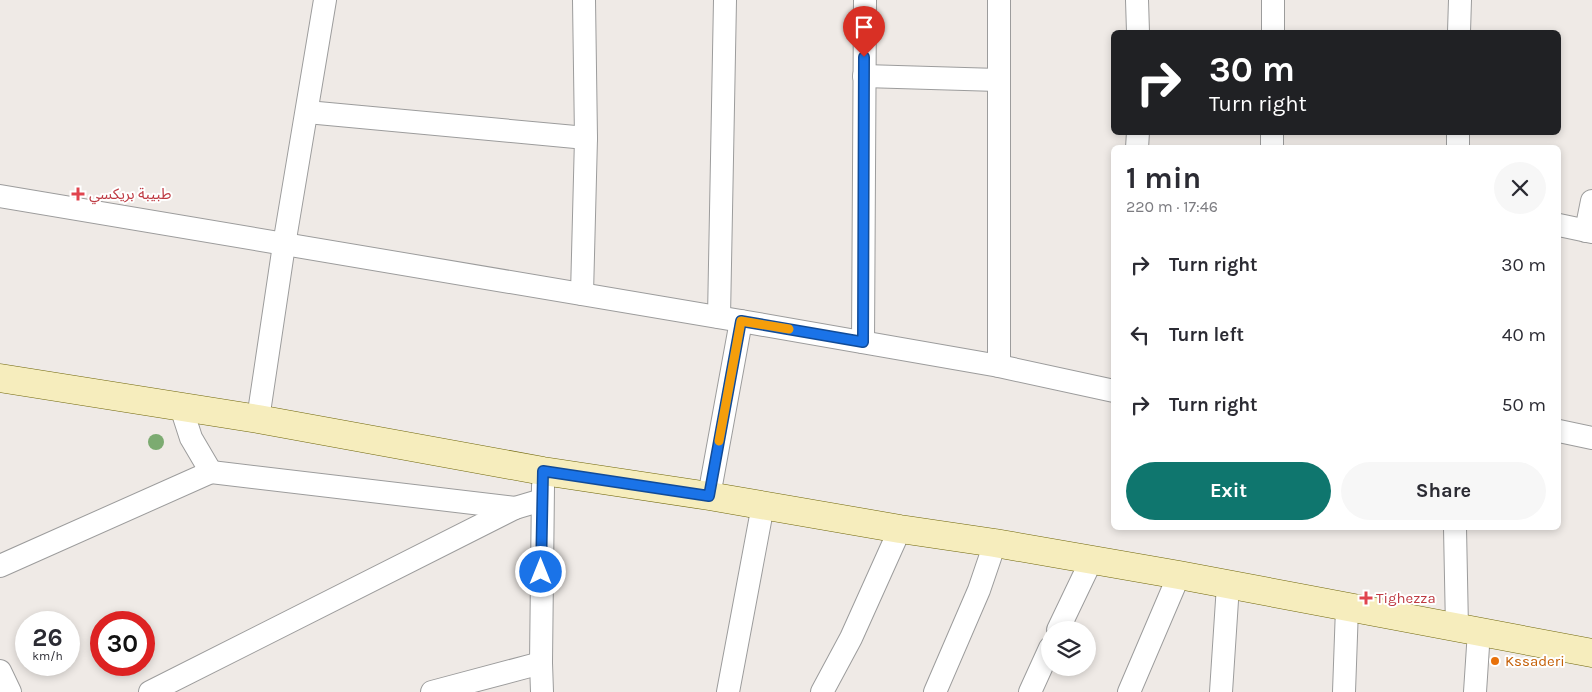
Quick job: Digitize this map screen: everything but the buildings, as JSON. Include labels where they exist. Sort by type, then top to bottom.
[{"type":"street","points":[[258,419],[284,245],[325,0]]},
{"type":"street","points":[[582,294],[586,138],[584,0]]},
{"type":"street","points":[[719,317],[725,0]]},
{"type":"street","points":[[863,342],[865,0]]},
{"type":"street","points":[[999,0],[999,366]]},
{"type":"street","points":[[1137,0],[1138,30]]},
{"type":"street","points":[[1273,30],[1274,0]]},
{"type":"street","points":[[1459,30],[1460,0]]},
{"type":"street","points":[[864,76],[998,80]]},
{"type":"street","points":[[307,112],[586,138]]},
{"type":"street","points":[[0,196],[863,342],[999,366],[1111,390]]},
{"type":"street","points":[[1561,225],[1589,232],[1592,201]]},
{"type":"street","points":[[709,496],[741,321]]},
{"type":"street","points":[[0,378],[258,419],[543,471],[995,543],[1179,575],[1592,653]]},
{"type":"street","points":[[181,407],[192,438],[211,472]]},
{"type":"street","points":[[1561,431],[1592,438]]},
{"type":"street","points":[[542,692],[543,471]]},
{"type":"street","points":[[0,566],[211,472],[515,508]]},
{"type":"street","points":[[150,692],[515,508],[542,500]]},
{"type":"street","points":[[728,692],[764,505]]},
{"type":"street","points":[[822,692],[851,638],[900,529]]},
{"type":"street","points":[[1454,530],[1475,692]]},
{"type":"street","points":[[935,692],[979,590],[995,543]]},
{"type":"street","points":[[1062,621],[1091,560]]},
{"type":"street","points":[[1129,692],[1179,575]]},
{"type":"street","points":[[1221,692],[1228,585]]},
{"type":"street","points":[[1344,692],[1347,608]]},
{"type":"street","points":[[432,692],[541,663]]},
{"type":"street","points":[[1030,692],[1041,668]]},
{"type":"street","points":[[0,671],[10,692]]},
{"type":"slow traffic","points":[[719,441],[741,321],[789,329]]},
{"type":"place","name":"طبيبة بريكسي","points":[[78,194]]},
{"type":"place","name":"Tighezza","points":[[1366,598]]},
{"type":"place","name":"Kssaderi","points":[[1495,661]]},
{"type":"route","points":[[541,572],[543,471],[709,496],[741,321],[863,342],[864,57]]}]
